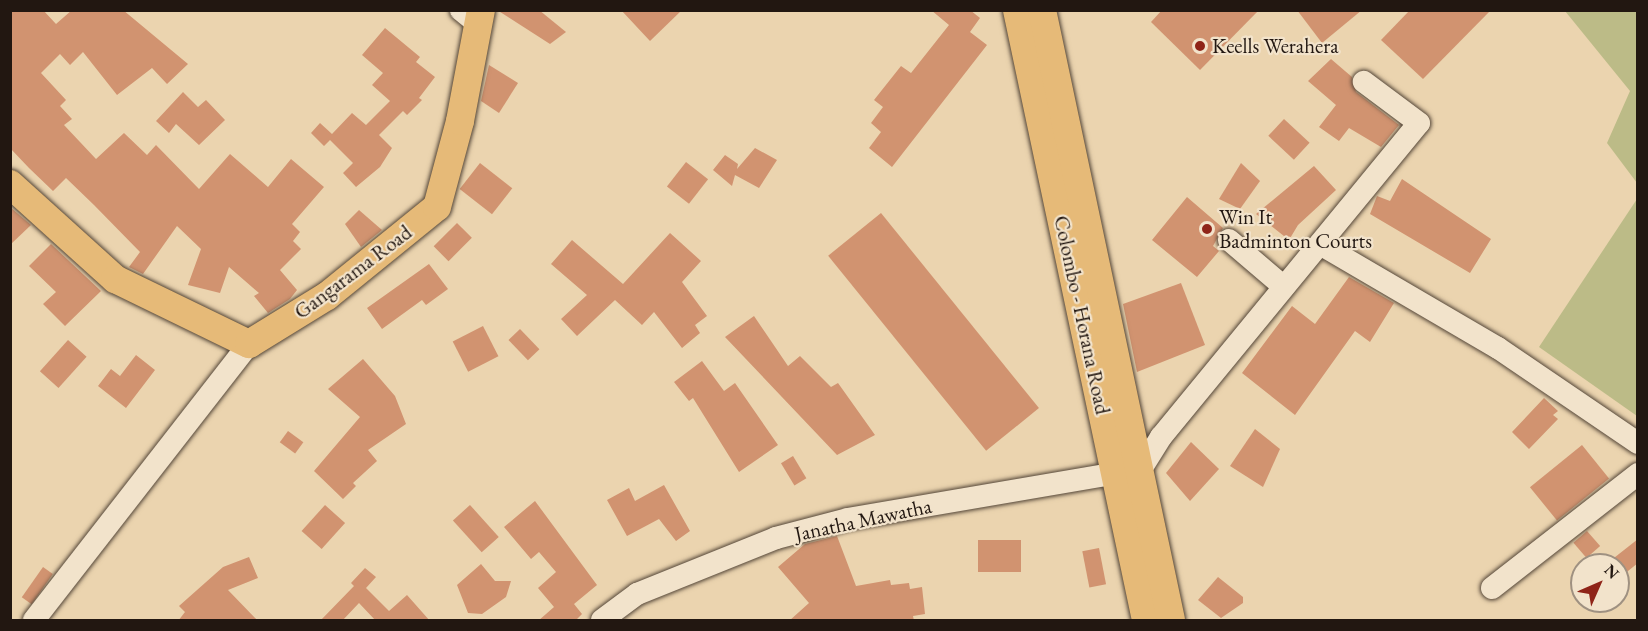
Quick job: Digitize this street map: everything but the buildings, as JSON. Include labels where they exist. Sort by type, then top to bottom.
[{"type":"main road","name":"Colombo - Horana Road","points":[[1017,10],[1046,90],[1129,471],[1148,620]]},
{"type":"main road","name":"Colombo - Horana Road","points":[[1042,10],[1046,90]]},
{"type":"main road","name":"Gangarama Road","points":[[249,344],[327,296],[437,207],[460,121],[473,14]]},
{"type":"main road","points":[[10,184],[115,279],[249,344]]},
{"type":"street","points":[[1129,471],[1161,437],[1419,123],[1364,82]]},
{"type":"street","points":[[1229,240],[1284,287]]},
{"type":"street","points":[[1320,244],[1498,348],[1638,443]]},
{"type":"street","points":[[34,621],[249,344]]},
{"type":"street","name":"Janatha Mawatha","points":[[602,621],[637,594],[776,538],[848,519],[1129,471]]},
{"type":"street","points":[[1492,588],[1638,474]]},
{"type":"shaded area","points":[[1565,11],[1637,11],[1637,183],[1607,143],[1630,91]]},
{"type":"shaded area","points":[[1637,199],[1638,416],[1539,347]]},
{"type":"place","name":"Keells Werahera","points":[[1200,46]]},
{"type":"place","name":"Win It Badminton Courts","points":[[1207,229]]}]
